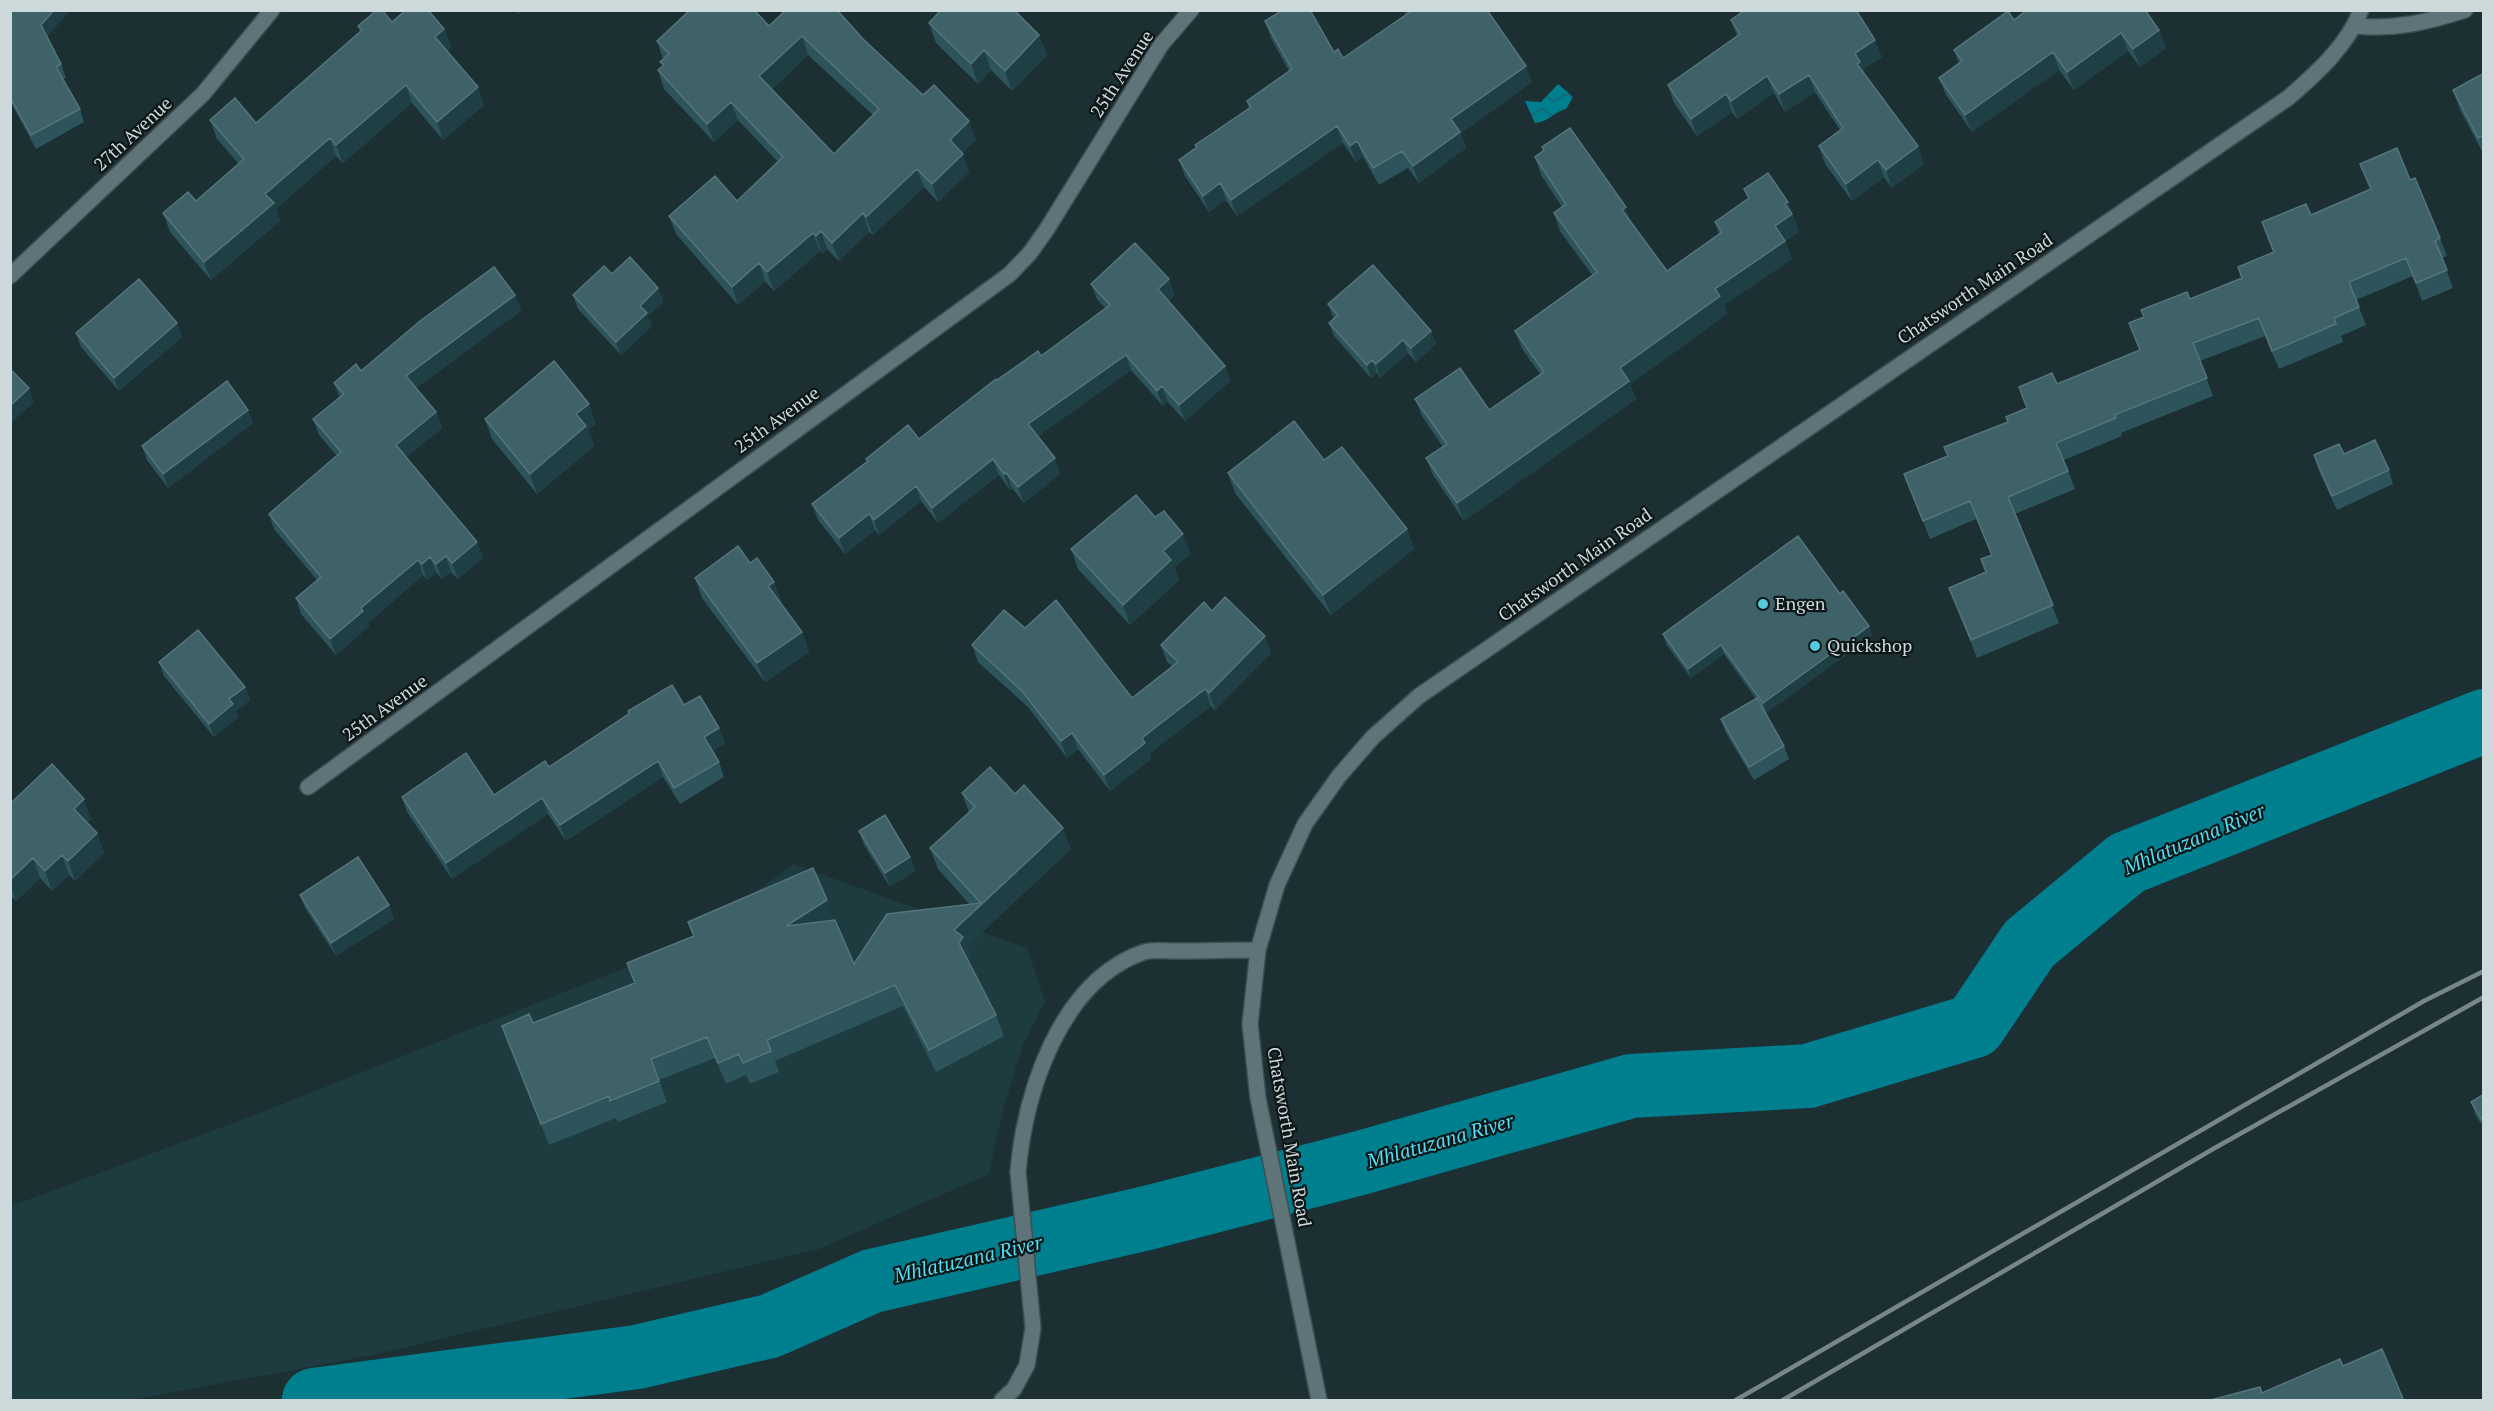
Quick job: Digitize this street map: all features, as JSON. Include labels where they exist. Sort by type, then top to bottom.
[{"type":"street","name":"27th Avenue","points":[[10,276],[203,94],[272,10]]},
{"type":"street","name":"25th Avenue","points":[[308,787],[1010,274],[1030,253],[1047,229],[1161,45],[1191,10]]},
{"type":"street","name":"Chatsworth Main Road","points":[[1319,1401],[1258,1098],[1250,1024],[1258,950],[1277,885],[1305,824],[1339,776],[1373,737],[1419,696],[2288,98],[2313,76],[2355,26],[2361,10]]},
{"type":"street","points":[[2355,26],[2380,28],[2414,25],[2465,10]]},
{"type":"street","points":[[1002,1401],[1014,1389],[1027,1365],[1033,1328],[1018,1172],[1020,1150],[1031,1098],[1050,1047],[1074,1007],[1107,972],[1145,952],[1258,950]]},
{"type":"shaded area","points":[[793,864],[1027,948],[1045,1002],[1023,1045],[1004,1106],[989,1174],[819,1249],[373,1355],[131,1400],[11,1400],[11,1206],[252,1116],[685,944]]},
{"type":"water","points":[[1558,84],[1573,97],[1566,109],[1535,123],[1525,101],[1541,102]]},
{"type":"building","points":[[10,10],[54,10],[41,25],[61,64],[56,67],[80,109],[31,135],[10,97]]},
{"type":"building","points":[[377,10],[382,10],[392,22],[406,10],[428,10],[444,29],[435,37],[478,87],[437,122],[406,85],[336,145],[330,138],[265,194],[274,203],[204,262],[163,213],[188,192],[196,201],[244,159],[210,120],[235,98],[256,123],[362,30],[358,26]]},
{"type":"building","points":[[690,10],[754,10],[769,26],[786,10],[837,10],[863,39],[923,95],[934,85],[969,121],[950,140],[963,154],[932,184],[917,169],[866,217],[863,213],[832,243],[821,231],[816,236],[813,233],[767,272],[759,263],[732,287],[669,216],[715,176],[737,201],[783,157],[731,102],[707,124],[658,70],[664,65],[660,62],[669,54],[657,41]],"holes":[[[802,36],[879,109],[834,154],[759,76]]]},
{"type":"building","points":[[941,10],[1014,10],[1039,35],[1005,71],[984,50],[971,64],[929,23]]},
{"type":"building","points":[[1283,10],[1310,10],[1334,52],[1338,49],[1343,58],[1410,12],[1409,10],[1487,10],[1526,66],[1451,119],[1460,132],[1413,166],[1402,151],[1373,168],[1357,141],[1350,146],[1337,126],[1231,200],[1220,183],[1203,196],[1179,160],[1197,147],[1195,145],[1251,107],[1247,101],[1292,69],[1265,21]]},
{"type":"building","points":[[1745,10],[1856,10],[1875,40],[1855,53],[1860,62],[1857,64],[1918,146],[1886,170],[1878,160],[1846,184],[1819,146],[1843,128],[1809,75],[1779,94],[1767,76],[1731,101],[1726,94],[1691,119],[1668,85],[1740,34],[1731,20]]},
{"type":"building","points":[[2027,10],[2145,10],[2159,30],[2133,49],[2121,33],[2067,72],[2053,52],[1965,115],[1939,78],[1962,61],[1954,50],[2008,11],[2014,20]]},
{"type":"building","points":[[2484,73],[2484,135],[2478,138],[2453,90]]},
{"type":"building","points":[[1570,128],[1626,207],[1622,210],[1667,271],[1722,232],[1715,222],[1749,198],[1744,189],[1768,173],[1788,202],[1785,204],[1792,214],[1775,226],[1785,241],[1715,289],[1720,296],[1620,368],[1629,381],[1457,503],[1426,458],[1447,444],[1415,399],[1460,368],[1489,410],[1544,372],[1515,331],[1597,272],[1554,213],[1566,204],[1535,157],[1544,150],[1542,147]]},
{"type":"building","points":[[2397,148],[2410,180],[2415,178],[2440,238],[2435,241],[2447,270],[2416,283],[2406,258],[2349,282],[2359,307],[2334,318],[2336,324],[2272,351],[2259,318],[2193,343],[2207,378],[2114,415],[2116,418],[2056,443],[2068,471],[2008,497],[2053,605],[1971,640],[1949,588],[1986,572],[1981,559],[1992,555],[1970,501],[1923,521],[1904,474],[1948,456],[1944,447],[2008,422],[2006,417],[2027,408],[2019,387],[2052,373],[2057,384],[2140,350],[2129,323],[2144,317],[2141,310],[2187,292],[2190,299],[2242,278],[2238,267],[2274,252],[2262,222],[2306,204],[2311,215],[2371,189],[2360,164]]},
{"type":"building","points":[[1135,243],[1169,279],[1158,289],[1225,366],[1179,405],[1162,386],[1157,391],[1126,355],[1028,424],[1055,458],[1018,487],[993,459],[932,508],[916,486],[874,520],[869,514],[839,538],[812,504],[868,461],[866,459],[908,425],[919,439],[996,379],[1038,351],[1041,356],[1110,305],[1091,284]]},
{"type":"building","points":[[630,257],[658,288],[640,306],[647,313],[616,342],[573,295],[604,266],[612,274]]},
{"type":"building","points":[[1373,265],[1431,331],[1411,348],[1403,340],[1376,364],[1372,360],[1367,365],[1329,323],[1338,315],[1328,304]]},
{"type":"building","points":[[494,267],[515,295],[406,376],[436,412],[396,445],[477,542],[452,563],[446,556],[436,564],[430,557],[422,564],[418,560],[361,608],[363,611],[330,639],[296,598],[321,577],[269,514],[341,452],[313,419],[344,394],[334,383],[356,364],[361,371],[420,321]]},
{"type":"building","points":[[139,279],[177,323],[114,378],[76,333]]},
{"type":"building","points":[[554,361],[589,404],[576,414],[586,426],[530,474],[485,419]]},
{"type":"building","points":[[10,369],[29,388],[10,406]]},
{"type":"building","points":[[227,381],[248,410],[163,474],[142,446]]},
{"type":"building","points":[[1294,421],[1324,460],[1342,447],[1407,529],[1323,595],[1228,473]]},
{"type":"building","points":[[2375,440],[2389,470],[2332,496],[2314,455],[2339,444],[2344,454]]},
{"type":"building","points":[[1136,495],[1155,517],[1164,511],[1183,534],[1163,551],[1171,560],[1123,605],[1071,549]]},
{"type":"building","points":[[1798,536],[1840,594],[1843,591],[1869,626],[1763,703],[1721,645],[1688,669],[1663,634]]},
{"type":"building","points":[[738,546],[750,563],[757,558],[774,582],[768,586],[802,632],[757,663],[695,578]]},
{"type":"building","points":[[1225,597],[1265,636],[1209,693],[1205,689],[1142,738],[1145,743],[1104,775],[1072,733],[1061,741],[1022,691],[972,645],[1004,610],[1025,628],[1056,600],[1132,698],[1178,662],[1161,645],[1204,602],[1212,611]]},
{"type":"building","points":[[198,630],[245,687],[229,699],[233,704],[209,724],[159,662]]},
{"type":"building","points":[[672,685],[684,705],[700,696],[719,728],[704,737],[719,762],[674,788],[658,761],[560,825],[542,798],[446,863],[402,797],[466,753],[494,795],[545,761],[549,767],[629,714],[628,711]]},
{"type":"building","points":[[1757,698],[1784,746],[1749,767],[1721,719]]},
{"type":"building","points":[[52,764],[84,799],[74,809],[97,833],[68,861],[62,855],[45,871],[33,858],[10,880],[10,804]]},
{"type":"building","points":[[990,767],[1015,794],[1024,785],[1063,828],[954,930],[963,937],[959,943],[996,1015],[929,1050],[895,985],[767,1040],[771,1051],[743,1063],[739,1054],[718,1063],[707,1037],[651,1059],[659,1081],[610,1101],[609,1096],[541,1124],[502,1026],[529,1014],[533,1023],[635,983],[627,963],[694,936],[688,922],[813,868],[827,900],[786,926],[835,920],[854,964],[887,914],[981,903],[930,848],[975,807],[962,793]]},
{"type":"building","points":[[885,815],[910,857],[885,873],[859,831]]},
{"type":"building","points":[[358,857],[389,905],[331,943],[300,895]]},
{"type":"building","points":[[2484,1094],[2484,1123],[2471,1102]]},
{"type":"building","points":[[2382,1349],[2404,1401],[2207,1401],[2260,1387],[2262,1393],[2340,1359],[2343,1366]]},
{"type":"waterway","name":"Mhlatuzana River","points":[[314,1400],[637,1357],[770,1326],[872,1281],[1147,1218],[1360,1163],[1631,1086],[1808,1076],[1974,1026],[2029,944],[2127,863],[2484,721]]},
{"type":"railway","points":[[1736,1400],[2424,1001],[2484,971]]},
{"type":"railway","points":[[1783,1400],[2213,1149],[2484,997]]},
{"type":"place","name":"Engen","points":[[1763,604]]},
{"type":"place","name":"Quickshop","points":[[1815,646]]}]
